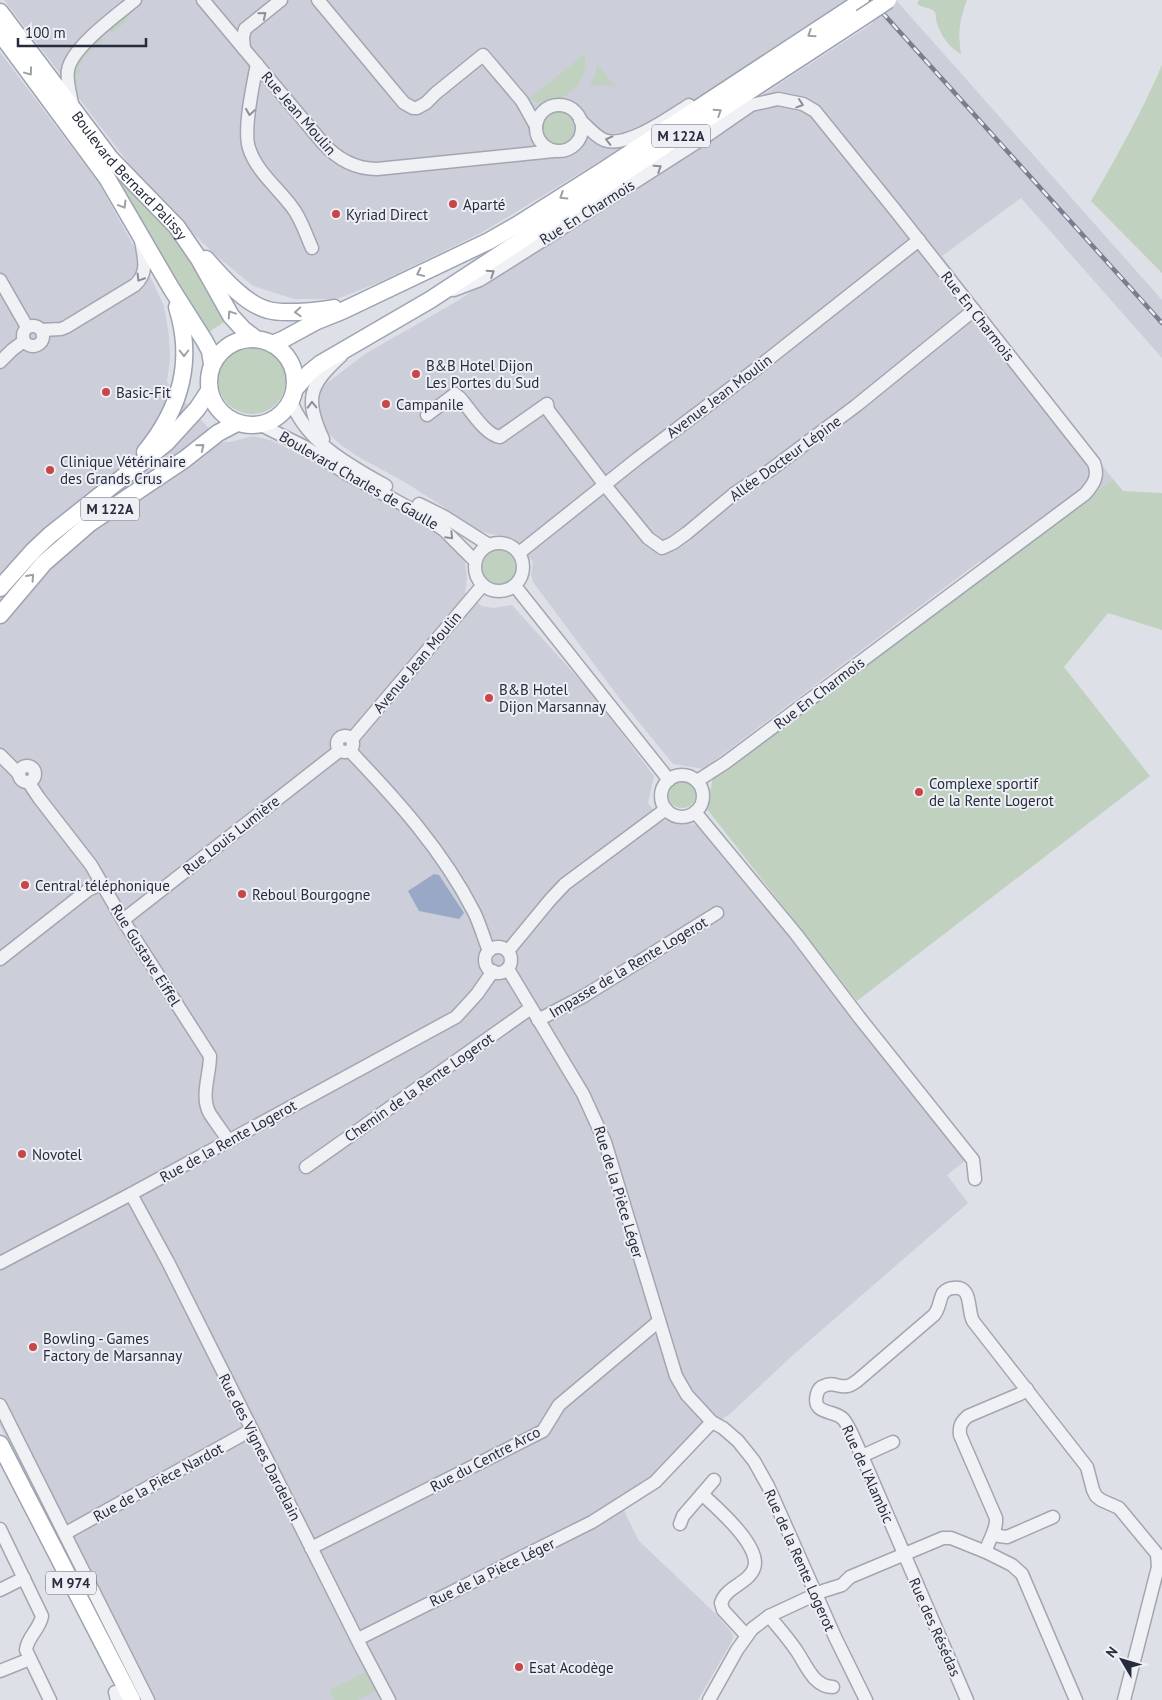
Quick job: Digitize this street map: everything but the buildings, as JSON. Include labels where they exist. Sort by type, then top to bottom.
[{"type":"main road","name":"M 122A","points":[[272,344],[503,233],[745,78],[859,8],[888,0]]},
{"type":"main road","name":"M 122A","points":[[293,395],[309,372],[430,300],[859,8]]},
{"type":"main road","name":"Boulevard Bernard Palissy","points":[[0,12],[110,158],[177,227],[199,260],[231,316],[256,339]]},
{"type":"main road","name":"Boulevard Bernard Palissy","points":[[0,33],[107,178],[171,288],[204,340],[210,351],[212,364]]},
{"type":"main road","points":[[177,227],[231,286],[263,309],[283,313],[312,311],[331,308],[379,293]]},
{"type":"main road","points":[[126,475],[161,430],[171,413],[182,380],[185,350],[183,330],[171,288]]},
{"type":"main road","points":[[242,339],[256,339],[272,344],[281,350],[291,363],[295,379],[293,395],[284,412],[273,420],[261,425],[249,426],[227,418],[218,411],[209,391],[208,377],[212,364],[230,344],[242,339]]},
{"type":"main road","name":"M 122A","points":[[0,588],[27,557],[50,535],[166,443],[197,409],[209,391]]},
{"type":"main road","name":"M 122A","points":[[0,615],[44,563],[90,523],[185,459],[218,433],[237,423]]},
{"type":"main road","name":"M 974","points":[[0,1444],[132,1700]]},
{"type":"main road","name":"M 974","points":[[0,1468],[117,1697]]},
{"type":"street","points":[[73,111],[68,68],[76,53],[92,36],[135,0]]},
{"type":"street","name":"Rue Jean Moulin","points":[[203,0],[322,142],[338,158],[351,165],[377,169],[554,151]]},
{"type":"street","points":[[225,27],[237,30],[245,29],[281,0]]},
{"type":"street","points":[[318,0],[408,106],[417,108],[426,104],[436,93],[483,55],[522,101],[542,145],[554,151],[569,149],[575,145],[582,132],[580,120]]},
{"type":"street","points":[[244,49],[243,37],[245,29]]},
{"type":"street","points":[[257,64],[248,128],[248,147],[252,158],[293,208],[312,248]]},
{"type":"street","points":[[522,101],[547,108],[559,105],[567,106],[596,134],[606,140],[616,142],[628,140],[706,96],[745,78]]},
{"type":"street","name":"Rue En Charmois","points":[[430,300],[480,280],[700,141],[751,105],[778,99],[803,104],[815,110],[1094,463],[1096,470],[1093,485],[1085,494],[773,727],[697,781]]},
{"type":"street","points":[[514,155],[532,141],[538,119],[547,108]]},
{"type":"street","points":[[24,341],[24,331],[27,328],[34,326],[41,330],[61,329],[136,285],[143,275],[145,263],[139,232]]},
{"type":"street","name":"Avenue Jean Moulin","points":[[519,553],[604,484],[756,369],[919,240]]},
{"type":"street","points":[[0,280],[27,328]]},
{"type":"street","name":"Allée Docteur Lépine","points":[[604,484],[648,538],[657,546],[662,548],[673,544],[735,493],[769,471],[857,405],[974,310]]},
{"type":"street","points":[[24,341],[32,346],[40,343],[41,330]]},
{"type":"street","points":[[0,362],[24,341]]},
{"type":"street","name":"Boulevard Charles de Gaulle","points":[[328,450],[315,421],[311,402],[316,384],[335,361],[355,343]]},
{"type":"street","points":[[427,415],[455,394],[488,432],[500,437],[547,404],[548,410],[604,484]]},
{"type":"street","name":"Boulevard Charles de Gaulle","points":[[293,395],[300,418],[328,450],[343,461],[398,493],[445,517],[489,545]]},
{"type":"street","name":"Boulevard Charles de Gaulle","points":[[261,425],[305,447],[347,474],[424,516],[444,530],[475,561]]},
{"type":"street","points":[[500,543],[510,545],[519,553],[523,563],[522,576],[515,586],[505,592],[493,592],[482,586],[475,574],[475,561],[480,551],[489,545],[500,543]]},
{"type":"street","name":"Avenue Jean Moulin","points":[[347,747],[482,586]]},
{"type":"street","points":[[515,586],[669,780]]},
{"type":"street","points":[[347,747],[404,808],[445,864],[475,914],[489,951],[487,954],[487,966],[493,971],[501,972],[508,969],[511,962],[508,951]]},
{"type":"street","name":"Rue Louis Lumière","points":[[123,920],[347,747]]},
{"type":"street","name":"Rue Gustave Eiffel","points":[[0,755],[19,774],[25,766],[32,767],[35,774],[31,780],[31,786],[91,865],[123,920],[210,1056],[206,1102],[210,1114],[228,1140]]},
{"type":"street","points":[[685,775],[697,781],[703,796],[696,812],[683,817],[676,816],[666,809],[662,796],[665,785],[669,780],[685,775]]},
{"type":"street","points":[[508,951],[565,884],[666,809]]},
{"type":"street","points":[[696,812],[796,934],[859,1017],[973,1160],[975,1180]]},
{"type":"street","points":[[0,960],[88,890],[101,884]]},
{"type":"street","name":"Impasse de la Rente Logerot","points":[[538,1020],[584,996],[717,913]]},
{"type":"street","points":[[489,951],[501,948],[508,951]]},
{"type":"street","name":"Rue de la Pièce Léger","points":[[358,1640],[592,1522],[655,1482],[718,1425],[687,1395],[676,1376],[605,1142],[597,1122],[584,1094],[508,969]]},
{"type":"street","name":"Rue de la Rente Logerot","points":[[0,1263],[456,1017],[477,994],[493,971]]},
{"type":"street","name":"Chemin de la Rente Logerot","points":[[306,1167],[531,1008]]},
{"type":"street","name":"Rue des Vignes Dardelain","points":[[131,1194],[168,1262],[251,1430],[389,1700]]},
{"type":"street","name":"Rue de l'Alambic","points":[[903,1554],[862,1456],[843,1418],[825,1412],[818,1407],[816,1397],[818,1390],[830,1384],[847,1386],[857,1381],[934,1315],[939,1307],[942,1294],[957,1287],[969,1297],[969,1311],[973,1321],[1027,1389]]},
{"type":"street","name":"Rue du Centre Arco","points":[[311,1548],[544,1432],[558,1405],[659,1321]]},
{"type":"street","points":[[986,1552],[988,1544],[995,1533],[996,1518],[960,1435],[959,1428],[961,1422],[968,1416],[1020,1394],[1027,1389],[1087,1467],[1096,1496],[1100,1500],[1120,1508],[1157,1554],[1160,1563],[1124,1700]]},
{"type":"street","points":[[0,1406],[66,1533],[83,1572],[148,1700]]},
{"type":"street","name":"Rue de la Rente Logerot","points":[[718,1425],[745,1449],[760,1471],[815,1594],[866,1700]]},
{"type":"street","name":"Rue de la Pièce Nardot","points":[[66,1533],[251,1430]]},
{"type":"street","points":[[862,1456],[893,1442]]},
{"type":"street","points":[[680,1524],[683,1516],[714,1480]]},
{"type":"street","points":[[702,1494],[731,1522],[744,1538],[753,1555],[755,1563],[751,1573],[726,1594],[721,1603],[723,1610],[746,1635]]},
{"type":"street","points":[[995,1533],[999,1536],[1007,1537],[1053,1517]]},
{"type":"street","points":[[0,1529],[42,1616],[40,1623],[26,1644],[26,1650],[50,1700]]},
{"type":"street","points":[[709,1700],[746,1635],[769,1616],[815,1594],[842,1585],[850,1577],[942,1538],[951,1538],[986,1552],[1012,1565],[1022,1574],[1076,1700]]},
{"type":"street","name":"Rue des Résédas","points":[[903,1554],[967,1700]]},
{"type":"street","points":[[0,1590],[24,1578]]},
{"type":"street","points":[[769,1616],[817,1680],[823,1685],[833,1687]]},
{"type":"street","points":[[0,1672],[30,1659]]},
{"type":"shaded area","points":[[4,0],[850,0],[615,152],[481,233],[380,282],[337,299],[294,299],[253,286],[213,253],[165,205],[129,164]]},
{"type":"shaded area","points":[[896,0],[1162,300],[1162,358],[1021,198],[942,256],[1113,479],[989,572],[980,561],[703,769],[673,764],[620,699],[533,582],[531,575],[533,562],[514,538],[479,530],[408,484],[341,445],[326,431],[321,421],[317,405],[320,392],[327,383],[365,354],[459,300],[873,23],[869,18]]},
{"type":"shaded area","points":[[0,52],[100,185],[148,272],[164,306],[169,336],[170,359],[167,382],[221,442],[230,442],[253,436],[273,441],[342,476],[413,516],[460,553],[465,562],[467,578],[465,593],[482,606],[493,608],[512,605],[588,689],[654,776],[648,803],[661,820],[696,825],[752,888],[965,1161],[947,1175],[968,1203],[793,1355],[731,1413],[680,1447],[649,1477],[621,1499],[626,1515],[639,1541],[716,1614],[732,1633],[731,1643],[698,1700],[143,1700],[0,1426]]},
{"type":"green space","points":[[919,0],[967,0],[960,27],[961,54],[948,44],[942,35],[935,12],[917,4]]},
{"type":"green space","points":[[126,15],[129,19],[112,33],[109,29]]},
{"type":"green space","points":[[101,37],[104,40],[82,59],[78,67],[81,71],[75,77],[78,82],[73,86],[73,77],[77,63],[89,47]]},
{"type":"green space","points":[[584,54],[585,65],[583,75],[578,85],[570,93],[561,99],[550,102],[539,102],[529,99]]},
{"type":"green space","points":[[597,64],[615,87],[606,85],[590,86],[596,73]]},
{"type":"green space","points":[[1162,65],[1162,273],[1091,201],[1138,117]]},
{"type":"green space","points":[[560,109],[573,115],[579,128],[573,141],[560,147],[547,141],[541,128],[547,115]]},
{"type":"green space","points":[[111,167],[174,232],[227,320],[206,334],[107,170]]},
{"type":"green space","points":[[252,346],[265,349],[276,356],[283,367],[286,380],[283,393],[276,404],[265,411],[252,414],[239,411],[228,404],[221,393],[218,380],[221,367],[228,356],[239,349]]},
{"type":"green space","name":"Complexe sportif de la Rente Logerot","points":[[1113,479],[1123,491],[1162,493],[1162,630],[1108,613],[1064,667],[1150,776],[857,1001],[707,809],[713,776]]},
{"type":"green space","points":[[498,550],[505,551],[511,555],[515,561],[515,575],[511,581],[505,585],[498,586],[491,585],[485,581],[481,575],[480,568],[481,561],[485,555],[491,551]]},
{"type":"green space","points":[[682,780],[692,784],[696,794],[692,804],[682,808],[672,804],[668,794],[672,784]]},
{"type":"green space","points":[[366,1672],[376,1691],[358,1700],[334,1700],[329,1690]]},
{"type":"water","points":[[434,874],[439,875],[464,913],[459,919],[419,911],[408,891]]},
{"type":"railway","points":[[871,0],[1162,323]]},
{"type":"place","name":"Aparté","points":[[453,204]]},
{"type":"place","name":"Kyriad Direct","points":[[336,214]]},
{"type":"place","name":"B&B Hotel Dijon Les Portes du Sud","points":[[416,374]]},
{"type":"place","name":"Basic-Fit","points":[[106,392]]},
{"type":"place","name":"Campanile","points":[[386,404]]},
{"type":"place","name":"Clinique Vétérinaire des Grands Crus","points":[[50,470]]},
{"type":"place","name":"B&B Hotel Dijon Marsannay","points":[[489,698]]},
{"type":"place","name":"Complexe sportif de la Rente Logerot","points":[[919,792]]},
{"type":"place","name":"Central téléphonique","points":[[25,885]]},
{"type":"place","name":"Reboul Bourgogne","points":[[242,894]]},
{"type":"place","name":"Novotel","points":[[22,1154]]},
{"type":"place","name":"Bowling - Games Factory de Marsannay","points":[[33,1347]]},
{"type":"place","name":"Esat Acodège","points":[[519,1667]]}]
